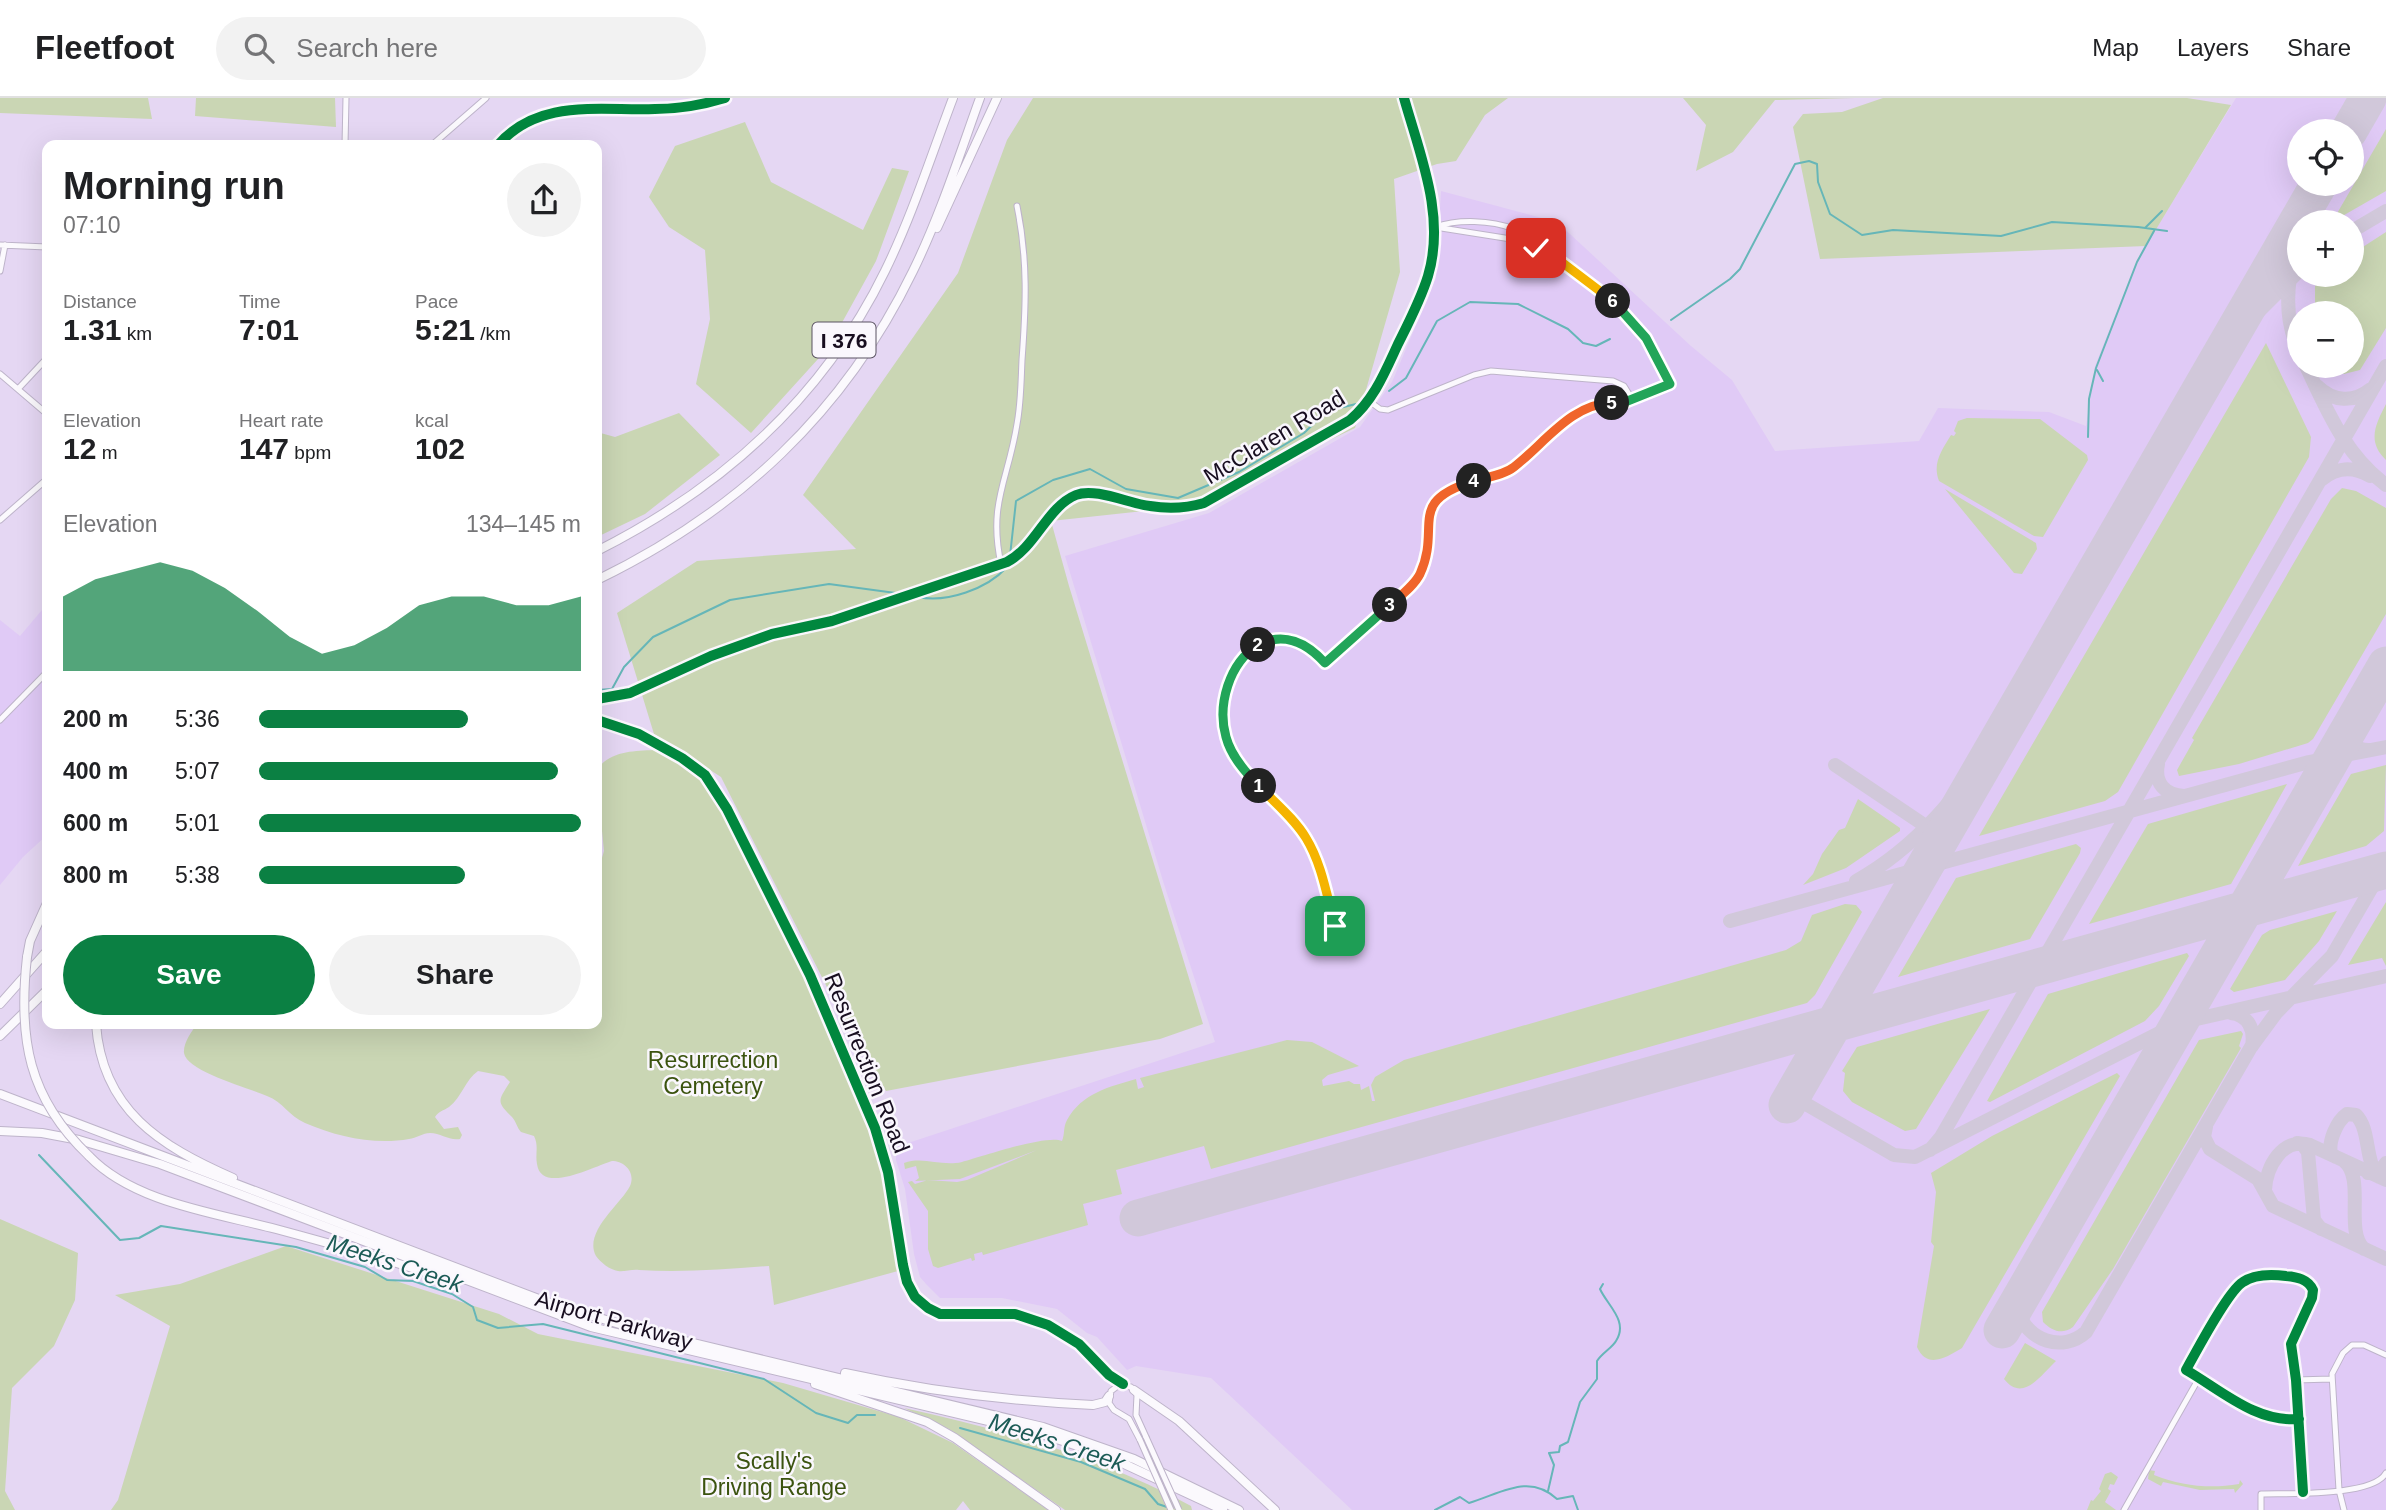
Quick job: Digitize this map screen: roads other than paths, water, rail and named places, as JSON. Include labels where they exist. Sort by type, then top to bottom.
[{"type":"highway","name":"I 376","points":[[602,548],[653,521],[701,490],[760,441],[832,359],[886,270],[952,98]]},
{"type":"highway","name":"I 376","points":[[602,577],[680,536],[749,485],[804,431],[853,372],[894,308],[914,270],[980,98]]},
{"type":"highway","points":[[853,372],[911,288],[975,141],[997,98]]},
{"type":"highway","points":[[42,914],[27,957],[24,1024],[34,1077],[56,1120],[89,1156],[119,1180],[163,1199],[354,1250],[553,1315]]},
{"type":"highway","points":[[0,1004],[42,957]]},
{"type":"highway","points":[[0,1035],[42,995]]},
{"type":"highway","points":[[97,1029],[106,1073],[116,1095],[131,1115],[153,1134],[205,1166],[341,1220],[362,1232]]},
{"type":"highway","name":"Airport Parkway","points":[[0,1094],[544,1301],[666,1336],[985,1411],[1053,1430],[1134,1459],[1239,1510]]},
{"type":"highway","name":"Airport Parkway","points":[[0,1131],[42,1133],[79,1140],[160,1164],[553,1315],[631,1338],[1039,1433],[1107,1456],[1223,1510]]},
{"type":"highway","points":[[666,1336],[945,1393],[1093,1405],[1105,1402],[1110,1394]]},
{"type":"highway","points":[[748,1364],[927,1422],[955,1438],[1056,1510]]},
{"type":"highway","points":[[1134,1390],[1185,1426],[1275,1510]]},
{"type":"street","points":[[345,140],[346,98]]},
{"type":"street","points":[[438,140],[486,98]]},
{"type":"street","points":[[504,140],[523,123],[555,110],[668,109],[722,98]]},
{"type":"street","name":"McClaren Road","points":[[602,698],[630,693],[711,656],[772,634],[832,621],[1001,564],[1021,555],[1066,500],[1079,493],[1156,507],[1204,503],[1344,424],[1369,401],[1426,284],[1433,254],[1435,227],[1430,191],[1404,98]]},
{"type":"street","points":[[1001,564],[995,527],[996,504],[1017,422],[1025,321],[1027,272],[1017,206]]},
{"type":"street","points":[[1335,926],[1308,841],[1298,826],[1241,767],[1226,738],[1224,704],[1233,674],[1251,649],[1274,639],[1299,642],[1325,663],[1418,578],[1426,551],[1432,510],[1441,494],[1513,468],[1541,441],[1593,405],[1620,403],[1670,384],[1650,344],[1627,315],[1531,237],[1503,226],[1460,223],[1435,227]]},
{"type":"street","points":[[1435,227],[1511,239],[1547,251]]},
{"type":"street","points":[[0,271],[2,245],[42,247]]},
{"type":"street","points":[[18,389],[42,363]]},
{"type":"street","points":[[1369,401],[1380,409],[1388,410],[1474,375],[1500,370],[1613,380],[1624,386],[1632,399]]},
{"type":"street","points":[[0,374],[42,410]]},
{"type":"street","points":[[0,520],[42,483]]},
{"type":"street","points":[[0,720],[42,677]]},
{"type":"street","name":"Resurrection Road","points":[[602,722],[639,734],[682,758],[705,775],[727,809],[810,975],[875,1128],[888,1172],[903,1265],[915,1297],[940,1314],[1015,1314],[1037,1320],[1079,1344],[1104,1370],[1134,1390]]},
{"type":"street","points":[[2299,1419],[2281,1420],[2264,1416],[2186,1370],[2237,1287],[2252,1278],[2275,1275],[2302,1279],[2312,1285],[2314,1290],[2291,1342],[2296,1380],[2299,1419],[2303,1492]]},
{"type":"street","points":[[2344,1510],[2339,1490],[2331,1379],[2343,1353],[2352,1345],[2364,1345],[2386,1355]]},
{"type":"street","name":"Resurrection Road","points":[[1104,1370],[1110,1394]]},
{"type":"street","points":[[2124,1510],[2199,1378]]},
{"type":"street","points":[[2296,1380],[2331,1379]]},
{"type":"street","points":[[1123,1384],[1110,1394],[1110,1406],[1129,1419],[1143,1438],[1179,1510]]},
{"type":"street","points":[[1134,1390],[1138,1398],[1136,1416],[1171,1510]]},
{"type":"street","points":[[2261,1510],[2261,1494],[2339,1490],[2374,1484],[2386,1473]]},
{"type":"waterway","points":[[1671,320],[1740,269],[1795,164],[1809,161],[1817,164],[1818,182],[1830,214],[1862,235],[1893,230],[2001,236],[2052,222],[2167,231]]},
{"type":"waterway","points":[[2145,228],[2162,211]]},
{"type":"waterway","points":[[2088,437],[2089,399],[2096,368],[2137,262],[2154,231]]},
{"type":"waterway","points":[[1389,391],[1406,378],[1437,321],[1470,302],[1518,304],[1568,329],[1583,343],[1596,346],[1610,339]]},
{"type":"waterway","points":[[2097,370],[2103,381]]},
{"type":"waterway","points":[[1010,556],[1016,501],[1053,480],[1090,469],[1126,489],[1178,498],[1239,472],[1304,433],[1327,411],[1356,404]]},
{"type":"waterway","points":[[918,597],[941,598],[978,588],[1007,567]]},
{"type":"waterway","points":[[602,690],[612,689],[624,667],[653,637],[730,600],[829,584],[903,594]]},
{"type":"waterway","name":"Meeks Creek","points":[[39,1155],[120,1240],[139,1238],[161,1226],[296,1247],[365,1267],[387,1280],[413,1281],[452,1294],[473,1307],[477,1320],[498,1328],[543,1324],[764,1379],[816,1413],[848,1423],[857,1415],[875,1415]]},
{"type":"waterway","points":[[1548,1491],[1554,1465],[1549,1453],[1559,1452],[1560,1446],[1568,1442],[1580,1402],[1597,1379],[1597,1361],[1614,1344],[1619,1334],[1616,1314],[1600,1289],[1603,1284]]},
{"type":"waterway","name":"Meeks Creek","points":[[960,1428],[1081,1462],[1145,1489],[1158,1504],[1167,1507]]},
{"type":"waterway","name":"Meeks Creek","points":[[1435,1510],[1460,1497],[1469,1503],[1504,1490],[1526,1486],[1547,1491],[1557,1499],[1573,1496],[1578,1510]]},
{"type":"park label","name":"Resurrection Cemetery","points":[[713,1073]]},
{"type":"park label","name":"Scally's Driving Range","points":[[774,1474]]}]
